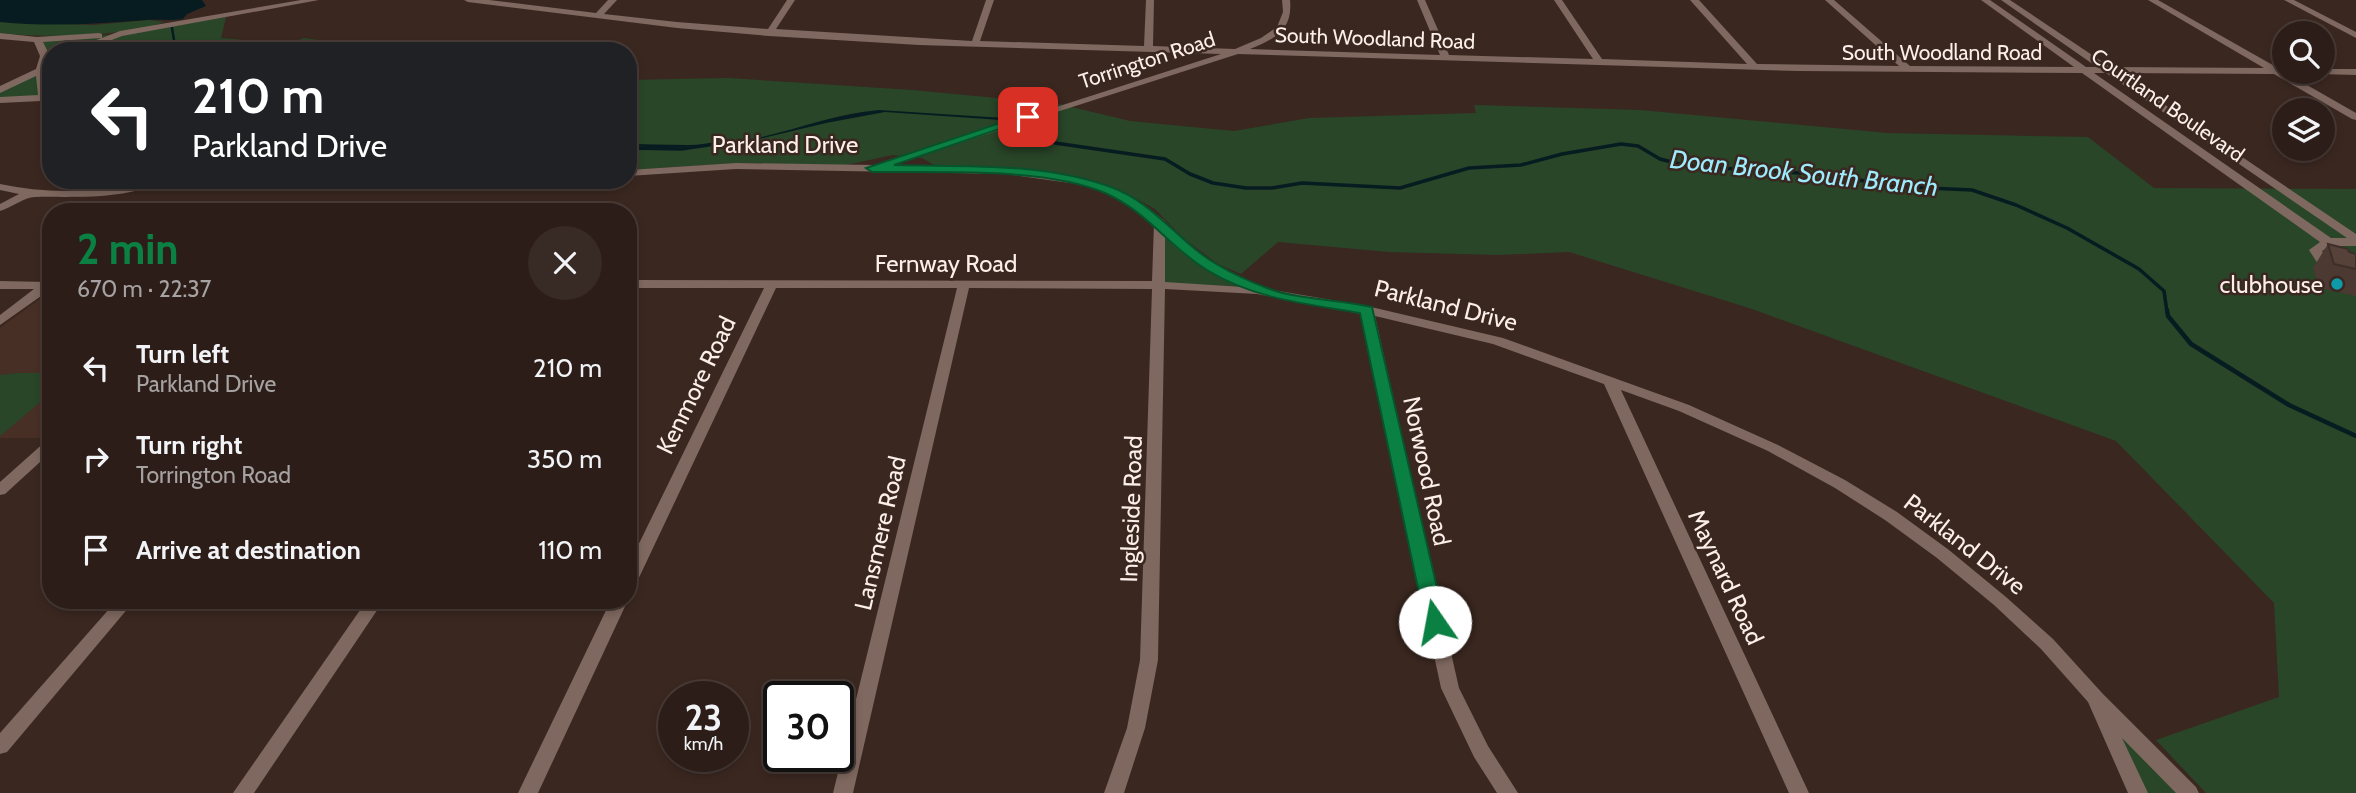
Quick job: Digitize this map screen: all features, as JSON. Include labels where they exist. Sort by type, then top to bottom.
[{"type":"street","points":[[0,36],[37,40],[120,34],[315,0]]},
{"type":"street","name":"South Woodland Road","points":[[468,0],[769,33],[975,44],[1755,67],[2272,71]]},
{"type":"street","points":[[598,15],[613,0]]},
{"type":"street","points":[[769,33],[791,0]]},
{"type":"street","points":[[975,44],[990,0]]},
{"type":"street","points":[[1148,49],[1150,0]]},
{"type":"street","name":"Torrington Road","points":[[872,168],[1235,52],[1265,39],[1282,26],[1288,18],[1286,0]]},
{"type":"street","points":[[1421,0],[1446,58]]},
{"type":"street","points":[[1558,0],[1599,62]]},
{"type":"street","points":[[1694,0],[1755,67]]},
{"type":"street","points":[[1829,0],[1908,69]]},
{"type":"street","name":"Courtland Boulevard","points":[[1985,0],[2328,242],[2356,240]]},
{"type":"street","name":"Courtland Boulevard","points":[[2005,0],[2356,240]]},
{"type":"street","points":[[2152,0],[2272,67]]},
{"type":"street","points":[[2288,0],[2356,35]]},
{"type":"street","points":[[99,42],[120,34]]},
{"type":"street","points":[[37,40],[42,49]]},
{"type":"street","name":"Courtland Boulevard","points":[[2066,57],[2088,57]]},
{"type":"street","points":[[42,66],[42,79]]},
{"type":"street","points":[[0,90],[40,71]]},
{"type":"street","points":[[2335,72],[2356,72]]},
{"type":"street","points":[[2301,84],[2356,117]]},
{"type":"street","points":[[0,100],[42,100]]},
{"type":"street","name":"Parkland Drive","points":[[637,172],[736,166],[872,168],[1006,171],[1078,181],[1109,190],[1160,222],[1177,243],[1213,268],[1264,292],[1367,310],[1498,341],[1684,408],[1773,448],[1840,484],[1891,516],[2000,601],[2047,645],[2095,699],[2189,793]]},
{"type":"street","name":"Courtland Boulevard","points":[[2248,184],[2274,184]]},
{"type":"street","points":[[0,187],[28,194],[81,196],[113,189]]},
{"type":"street","points":[[0,208],[28,194]]},
{"type":"street","name":"Ingleside Road","points":[[1114,793],[1143,708],[1149,660],[1160,222]]},
{"type":"street","points":[[2328,242],[2315,250],[2316,256],[2333,268],[2356,275]]},
{"type":"street","name":"Fernway Road","points":[[637,284],[1159,285],[1264,292]]},
{"type":"street","name":"Kenmore Road","points":[[637,565],[772,284]]},
{"type":"street","name":"Lansmere Road","points":[[843,793],[964,284]]},
{"type":"street","points":[[0,285],[42,286]]},
{"type":"street","points":[[0,321],[42,291]]},
{"type":"street","name":"Norwood Road","points":[[1367,310],[1450,688],[1481,751],[1508,793]]},
{"type":"street","name":"Maynard Road","points":[[1610,381],[1799,793]]},
{"type":"street","points":[[0,490],[42,452]]},
{"type":"street","points":[[0,746],[119,609]]},
{"type":"street","points":[[243,793],[370,609]]},
{"type":"street","points":[[528,793],[616,609]]},
{"type":"street","name":"Parkland Drive","points":[[2095,699],[2138,793]]},
{"type":"shaded area","points":[[42,298],[42,438],[0,438],[0,328]]},
{"type":"green space","points":[[226,17],[221,38],[266,42],[104,42],[122,35]]},
{"type":"green space","points":[[149,20],[164,22],[129,31],[83,35],[37,36],[0,33],[0,22],[93,25]]},
{"type":"green space","points":[[120,34],[99,42],[42,42],[42,54],[37,40]]},
{"type":"green space","points":[[304,38],[333,42],[294,42]]},
{"type":"green space","points":[[40,71],[42,98],[0,100],[0,90]]},
{"type":"green space","points":[[728,78],[912,90],[1059,104],[1130,121],[1234,131],[1309,118],[1476,113],[1474,105],[1640,110],[1887,133],[2088,137],[2154,188],[2356,189],[2356,793],[2206,793],[2156,740],[2279,697],[2274,603],[2116,441],[1752,309],[1569,252],[1498,255],[1389,252],[1278,242],[1241,274],[1218,264],[1182,237],[1155,209],[1128,194],[1085,178],[1057,173],[1010,168],[936,166],[922,158],[893,155],[846,165],[741,163],[637,169],[637,80]]},
{"type":"green space","points":[[1160,222],[1177,243],[1264,292],[1159,285]]},
{"type":"green space","points":[[42,373],[42,401],[0,436],[0,375]]},
{"type":"green space","points":[[2096,699],[2189,793],[2138,793]]},
{"type":"water","points":[[0,0],[202,0],[206,6],[178,20],[37,24],[0,22]]},
{"type":"water","points":[[879,110],[1004,118],[1001,120],[885,112],[746,142],[725,144],[772,135],[843,116]]},
{"type":"water","points":[[637,144],[719,144],[670,148],[637,146]]},
{"type":"building","points":[[2328,244],[2356,254],[2356,269],[2334,264]]},
{"type":"waterway","name":"Doan Brook South Branch","points":[[172,28],[173,42]]},
{"type":"waterway","name":"Doan Brook South Branch","points":[[1018,127],[1047,139]]},
{"type":"waterway","name":"Doan Brook South Branch","points":[[1043,138],[1055,143],[1165,159],[1190,174],[1213,183],[1246,188],[1272,188],[1302,183],[1400,188],[1469,168],[1521,165],[1562,154],[1621,144],[1638,146],[1660,159],[1687,166],[1816,174],[1852,178],[1884,186],[1972,190],[2016,205],[2067,228],[2139,269],[2164,291],[2167,312]]},
{"type":"waterway","name":"Doan Brook South Branch","points":[[637,148],[681,149],[715,144]]},
{"type":"waterway","name":"Doan Brook South Branch","points":[[2167,310],[2168,316],[2191,344],[2289,405],[2356,436]]},
{"type":"place","name":"clubhouse","points":[[2337,284]]},
{"type":"route","points":[[1028,117],[872,168],[1006,171],[1044,174],[1078,181],[1109,190],[1134,203],[1160,222],[1177,243],[1213,268],[1264,292],[1367,310],[1435,622]]}]
